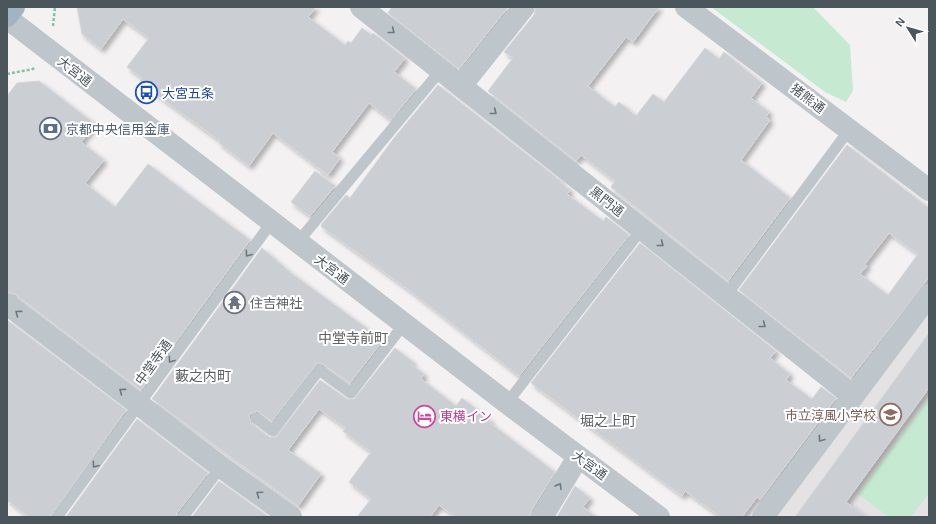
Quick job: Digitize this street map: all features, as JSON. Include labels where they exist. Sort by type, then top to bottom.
[{"type":"highway","points":[[7,17],[14,7]]},
{"type":"street","name":"黒門通","points":[[361,7],[853,396]]},
{"type":"street","points":[[461,86],[524,7]]},
{"type":"street","name":"猪熊通","points":[[686,7],[929,190]]},
{"type":"street","name":"大宮通","points":[[7,17],[297,243],[507,404],[659,517]]},
{"type":"street","points":[[763,517],[929,295]]},
{"type":"street","points":[[7,304],[220,467],[291,517]]},
{"type":"street","points":[[542,517],[578,457]]},
{"type":"lane","points":[[297,243],[441,70]]},
{"type":"lane","points":[[726,296],[849,130]]},
{"type":"lane","name":"中堂寺通","points":[[57,517],[271,223]]},
{"type":"lane","points":[[507,404],[642,229]]},
{"type":"lane","points":[[256,418],[274,431],[319,370],[351,393],[404,324]]},
{"type":"lane","points":[[183,517],[220,467]]},
{"type":"shaded area","name":"市立淳風小学校","points":[[929,313],[929,517],[777,517]]},
{"type":"green space","points":[[711,7],[813,7],[850,45],[853,91],[846,102],[825,92]]},
{"type":"green space","points":[[929,398],[929,493],[911,517],[889,517],[858,494]]},
{"type":"building","points":[[77,7],[316,7],[308,17],[345,45],[348,41],[351,43],[362,28],[371,35],[373,33],[405,58],[394,72],[416,89],[391,120],[369,103],[332,152],[340,158],[328,175],[273,133],[249,166],[219,143],[220,141],[140,81],[142,78],[127,67],[149,38],[123,19],[101,49],[82,34]]},
{"type":"building","points":[[392,7],[508,7],[459,69],[388,13]]},
{"type":"building","points":[[536,7],[659,7],[633,42],[626,37],[588,86],[615,107],[619,102],[636,116],[653,94],[664,102],[705,48],[719,59],[724,52],[762,83],[751,98],[769,112],[766,117],[770,120],[741,160],[790,198],[728,281],[611,187],[615,181],[581,155],[576,161],[488,91],[513,58],[504,52],[534,15]]},
{"type":"building","points":[[39,81],[95,124],[81,142],[104,160],[85,183],[115,207],[148,164],[250,240],[141,390],[15,294],[7,292],[7,96],[17,83]]},
{"type":"building","points":[[438,85],[561,181],[560,182],[570,190],[567,194],[603,221],[606,217],[629,235],[519,376],[409,290],[321,225],[346,195],[350,198],[394,138]]},
{"type":"building","points":[[847,145],[929,208],[929,277],[851,378],[739,290]],"holes":[[[889,233],[918,254],[888,295],[860,274],[867,266],[865,264]]]},
{"type":"building","points":[[315,171],[335,186],[310,216],[291,202]]},
{"type":"building","points":[[640,243],[776,351],[770,358],[790,374],[786,380],[812,399],[821,387],[836,398],[760,500],[757,497],[742,517],[721,517],[685,491],[682,496],[531,383]]},
{"type":"building","points":[[262,248],[291,273],[383,340],[350,383],[323,364],[317,363],[272,421],[257,411],[250,414],[249,417],[251,423],[269,437],[276,437],[320,380],[347,399],[354,399],[395,348],[413,362],[411,364],[424,374],[421,379],[456,406],[462,398],[491,421],[490,423],[555,472],[531,511],[530,517],[456,517],[439,505],[430,517],[357,517],[371,499],[349,482],[371,452],[343,431],[346,428],[319,409],[288,450],[321,474],[298,506],[152,399]]},
{"type":"building","points":[[7,320],[126,410],[50,517],[29,517],[7,500]]},
{"type":"building","points":[[929,333],[929,388],[846,502],[867,517],[795,517]]},
{"type":"building","points":[[137,419],[208,473],[177,513],[176,517],[66,517]]},
{"type":"building","points":[[219,481],[269,517],[192,517]]},
{"type":"building","points":[[575,486],[590,498],[583,507],[596,517],[557,517]]},
{"type":"place","name":"大宮五条","points":[[146,93]]},
{"type":"place","name":"京都中央信用金庫","points":[[51,129]]},
{"type":"place","name":"住吉神社","points":[[234,303]]},
{"type":"place","name":"市立淳風小学校","points":[[891,415]]},
{"type":"place","name":"東横イン","points":[[425,416]]},
{"type":"district","name":"中堂寺前町","points":[[353,338]]},
{"type":"district","name":"藪之内町","points":[[203,376]]},
{"type":"district","name":"堀之上町","points":[[608,421]]}]
